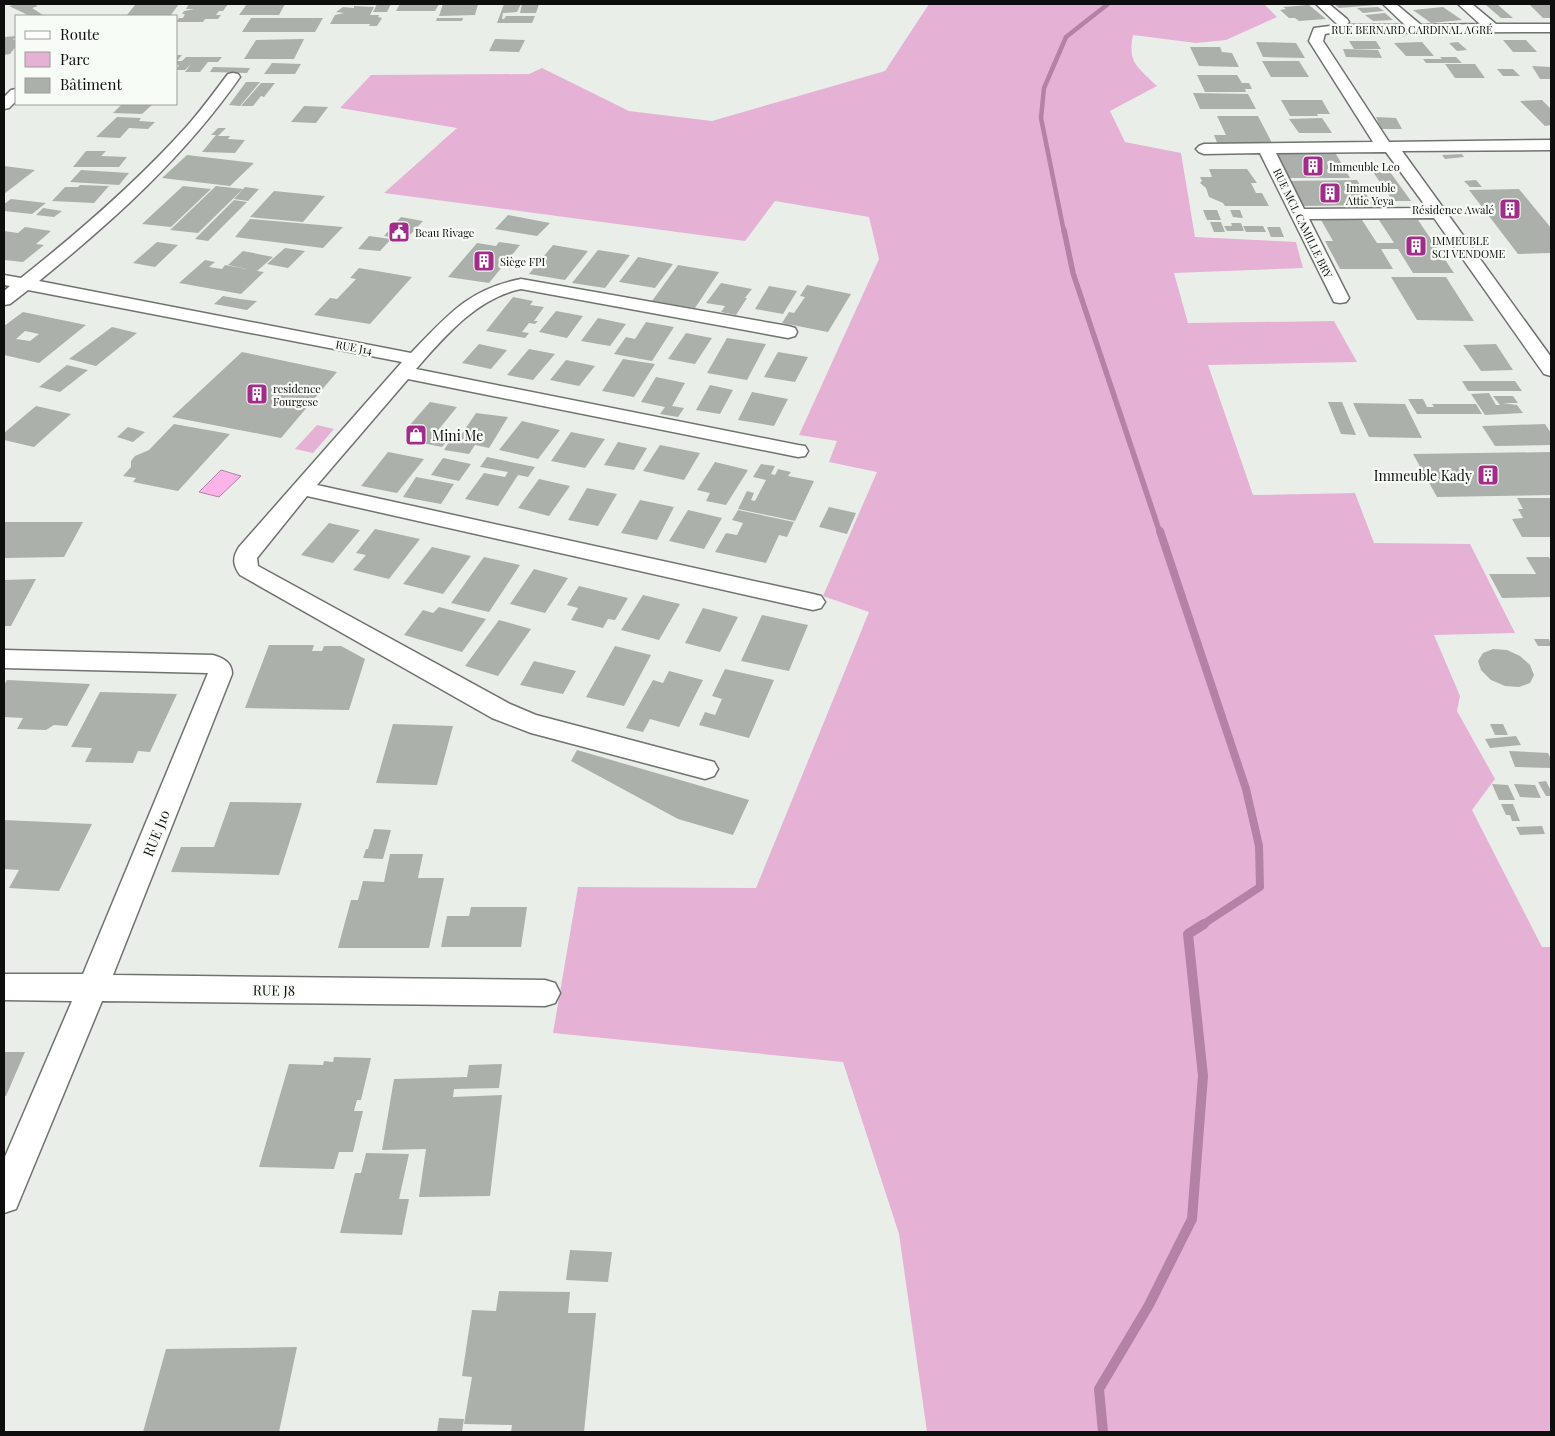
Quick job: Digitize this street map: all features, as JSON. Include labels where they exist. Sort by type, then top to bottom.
[{"type":"street","points":[[1322,4],[1342,22]]},
{"type":"street","points":[[1389,4],[1418,29]]},
{"type":"street","points":[[1464,4],[1494,29]]},
{"type":"street","name":"RUE BERNARD CARDINAL AGRÉ","points":[[1551,28],[1324,30],[1319,31],[1316,41],[1388,147],[1551,370]]},
{"type":"street","points":[[4,300],[84,234],[137,186],[187,136],[233,77]]},
{"type":"street","points":[[4,105],[15,94]]},
{"type":"street","points":[[1204,149],[1551,145]]},
{"type":"street","name":"RUE MCL CAMILLE BRY","points":[[1266,149],[1340,298]]},
{"type":"street","points":[[1298,214],[1438,213]]},
{"type":"street","name":"RUE J14","points":[[4,280],[798,451]]},
{"type":"street","points":[[704,769],[540,725],[501,711],[250,572],[246,568],[245,557],[301,488],[409,366],[476,299],[505,286],[521,284],[788,332]]},
{"type":"street","points":[[301,488],[813,602]]},
{"type":"street","name":"RUE J10","points":[[4,659],[212,664],[220,670],[220,679],[93,988],[4,1197]]},
{"type":"street","name":"RUE J8","points":[[4,987],[545,993]]},
{"type":"green space","points":[[929,4],[1264,4],[1277,17],[1226,40],[1196,43],[1133,35],[1133,59],[1157,86],[1110,111],[1125,142],[1181,153],[1195,237],[1296,242],[1303,268],[1174,273],[1188,323],[1334,321],[1357,362],[1208,365],[1253,495],[1355,493],[1374,543],[1470,544],[1515,633],[1434,635],[1460,696],[1457,711],[1495,779],[1472,810],[1542,947],[1551,947],[1551,1432],[927,1432],[899,1234],[843,1062],[553,1033],[578,887],[756,888],[869,612],[823,596],[877,472],[829,462],[837,441],[799,435],[879,259],[869,217],[775,201],[745,241],[384,193],[457,128],[340,108],[371,75],[529,74],[542,68],[629,111],[712,121],[885,71]]},
{"type":"green space","points":[[317,425],[334,429],[313,453],[295,449]]},
{"type":"shaded area","points":[[221,470],[241,476],[219,497],[199,492]]},
{"type":"building","points":[[33,4],[38,6],[32,8],[43,15],[28,15],[9,6]]},
{"type":"building","points":[[136,4],[179,4],[171,15],[127,15]]},
{"type":"building","points":[[189,4],[228,4],[223,11],[219,11],[216,15],[221,15],[218,19],[205,19],[203,22],[178,22],[179,18],[183,18],[185,14],[182,14],[184,11],[195,9],[186,9]]},
{"type":"building","points":[[247,4],[285,4],[279,15],[239,15]]},
{"type":"building","points":[[377,4],[391,4],[387,12],[373,12]]},
{"type":"building","points":[[400,4],[439,4],[435,11],[396,11]]},
{"type":"building","points":[[443,4],[478,4],[475,15],[439,16]]},
{"type":"building","points":[[504,4],[521,4],[517,12],[503,13],[502,19],[506,16],[535,16],[532,23],[497,23]]},
{"type":"building","points":[[522,4],[539,4],[536,13],[520,13]]},
{"type":"building","points":[[1334,4],[1377,4],[1377,5],[1339,8]]},
{"type":"building","points":[[1529,4],[1551,4],[1551,18],[1543,18]]},
{"type":"building","points":[[1309,5],[1326,19],[1299,21],[1295,18],[1289,18],[1280,10],[1286,9],[1283,7]]},
{"type":"building","points":[[1486,5],[1498,5],[1513,18],[1501,18]]},
{"type":"building","points":[[354,6],[374,7],[370,15],[379,15],[378,17],[382,18],[377,26],[369,26],[370,24],[330,24],[335,15],[344,13],[336,12],[343,7],[354,8]]},
{"type":"building","points":[[1378,7],[1384,11],[1363,13],[1357,8]]},
{"type":"building","points":[[1443,7],[1462,20],[1431,23],[1413,10]]},
{"type":"building","points":[[1385,13],[1393,20],[1373,21],[1365,15]]},
{"type":"building","points":[[251,18],[323,18],[315,32],[242,32]]},
{"type":"building","points":[[437,18],[463,18],[462,21],[436,21]]},
{"type":"building","points":[[15,36],[13,40],[15,40],[15,47],[10,54],[4,55],[4,37]]},
{"type":"building","points":[[304,39],[294,59],[244,59],[256,40]]},
{"type":"building","points":[[495,39],[525,40],[519,52],[489,51]]},
{"type":"building","points":[[1503,40],[1526,40],[1537,52],[1513,52]]},
{"type":"building","points":[[1349,41],[1376,41],[1381,49],[1354,49]]},
{"type":"building","points":[[1256,42],[1296,43],[1305,58],[1263,57]]},
{"type":"building","points":[[1422,42],[1434,56],[1406,56],[1394,43]]},
{"type":"building","points":[[1458,42],[1467,50],[1457,51],[1449,43]]},
{"type":"building","points":[[1190,47],[1220,47],[1222,52],[1232,53],[1239,67],[1199,66]]},
{"type":"building","points":[[1343,49],[1378,50],[1382,58],[1346,57]]},
{"type":"building","points":[[186,57],[222,57],[218,62],[208,62],[200,72],[185,72],[191,64],[185,70],[178,70],[178,61],[182,61]]},
{"type":"building","points":[[1440,57],[1456,57],[1462,63],[1426,63],[1423,59],[1442,59]]},
{"type":"building","points":[[1262,61],[1299,61],[1309,77],[1271,77]]},
{"type":"building","points":[[272,63],[301,64],[295,74],[264,74]]},
{"type":"building","points":[[1445,64],[1475,64],[1485,78],[1455,78]]},
{"type":"building","points":[[1532,66],[1551,67],[1551,79],[1540,79]]},
{"type":"building","points":[[213,67],[250,68],[247,73],[210,72]]},
{"type":"building","points":[[1497,69],[1513,69],[1520,76],[1503,76]]},
{"type":"building","points":[[1197,75],[1237,75],[1242,83],[1249,83],[1252,89],[1245,89],[1246,92],[1205,92]]},
{"type":"building","points":[[246,82],[260,82],[240,106],[229,105]]},
{"type":"building","points":[[261,83],[275,83],[264,97],[261,96],[253,106],[241,106]]},
{"type":"building","points":[[1193,93],[1248,94],[1256,109],[1200,109]]},
{"type":"building","points":[[1281,100],[1322,100],[1330,114],[1290,116]]},
{"type":"building","points":[[1542,100],[1551,109],[1551,125],[1545,126],[1520,101]]},
{"type":"building","points":[[121,105],[152,105],[142,114],[113,113]]},
{"type":"building","points":[[304,106],[328,107],[316,123],[291,122]]},
{"type":"building","points":[[1217,116],[1258,116],[1273,145],[1218,145],[1214,135],[1226,135]]},
{"type":"building","points":[[117,117],[141,118],[139,121],[155,122],[148,129],[129,128],[120,138],[96,137]]},
{"type":"building","points":[[1376,117],[1396,118],[1402,129],[1381,129]]},
{"type":"building","points":[[1322,118],[1332,133],[1299,133],[1289,119]]},
{"type":"building","points":[[218,128],[226,128],[218,136],[230,136],[228,139],[245,140],[235,153],[202,152],[216,135],[211,135]]},
{"type":"building","points":[[86,151],[106,151],[101,156],[127,157],[119,167],[73,167]]},
{"type":"building","name":"Immeuble Leo","points":[[1277,154],[1336,154],[1350,178],[1289,178]]},
{"type":"building","points":[[1462,154],[1464,157],[1445,159],[1442,155]]},
{"type":"building","points":[[187,155],[254,163],[230,186],[162,178]]},
{"type":"building","points":[[4,166],[35,170],[4,194]]},
{"type":"building","points":[[1209,169],[1247,169],[1257,183],[1251,183],[1256,193],[1262,193],[1269,206],[1225,206],[1223,203],[1209,197],[1206,188],[1200,183],[1202,181],[1200,177],[1212,177]]},
{"type":"building","points":[[81,170],[129,173],[119,185],[70,182]]},
{"type":"building","points":[[1373,172],[1390,172],[1411,201],[1393,201]]},
{"type":"building","name":"Immeuble Attie Yeya","points":[[1357,180],[1373,205],[1303,206],[1289,181]]},
{"type":"building","points":[[1476,180],[1482,187],[1470,187],[1464,181]]},
{"type":"building","points":[[80,185],[109,186],[94,203],[52,201],[65,187],[78,187]]},
{"type":"building","points":[[183,186],[211,189],[171,227],[142,224]]},
{"type":"building","points":[[216,186],[243,189],[198,233],[170,230]]},
{"type":"building","points":[[245,187],[259,189],[248,201],[234,199]]},
{"type":"building","name":"Résidence Awalé","points":[[1519,189],[1551,228],[1551,253],[1518,254],[1469,190]]},
{"type":"building","points":[[274,191],[325,196],[303,222],[250,217]]},
{"type":"building","points":[[11,199],[46,203],[32,214],[4,211],[4,204]]},
{"type":"building","points":[[234,200],[247,202],[208,241],[195,239]]},
{"type":"building","points":[[43,208],[62,211],[54,217],[36,215]]},
{"type":"building","points":[[1203,210],[1217,210],[1221,220],[1207,220]]},
{"type":"building","points":[[1230,210],[1240,210],[1243,218],[1233,217]]},
{"type":"building","points":[[508,215],[550,223],[537,236],[495,229]]},
{"type":"building","points":[[401,217],[423,221],[406,239],[384,236]]},
{"type":"building","points":[[250,219],[343,227],[323,248],[235,237]]},
{"type":"building","points":[[1321,220],[1362,220],[1377,243],[1394,243],[1379,220],[1418,220],[1454,273],[1413,273],[1398,249],[1381,249],[1393,269],[1340,269],[1325,241],[1333,241]]},
{"type":"building","points":[[1210,222],[1221,222],[1225,232],[1214,232]]},
{"type":"building","points":[[1231,223],[1241,223],[1244,231],[1227,231],[1224,226],[1232,226]]},
{"type":"building","points":[[1243,226],[1263,226],[1266,232],[1246,232]]},
{"type":"building","points":[[25,227],[51,231],[36,244],[44,245],[23,262],[4,260],[4,231],[18,233]]},
{"type":"building","points":[[1267,227],[1280,227],[1284,237],[1271,237]]},
{"type":"building","points":[[369,236],[391,239],[380,251],[358,249]]},
{"type":"building","points":[[157,242],[178,245],[155,267],[133,263]]},
{"type":"building","name":"Siège FPI","points":[[499,242],[520,245],[489,283],[448,277],[477,243],[496,246]]},
{"type":"building","points":[[553,245],[588,251],[565,280],[529,274]]},
{"type":"building","points":[[285,248],[305,251],[288,268],[267,264]]},
{"type":"building","points":[[598,250],[630,255],[605,288],[572,283]]},
{"type":"building","points":[[243,251],[273,257],[257,271],[264,272],[241,294],[179,283],[205,260],[215,262],[209,267],[222,269],[225,265],[247,269],[228,265]]},
{"type":"building","points":[[638,257],[673,264],[655,288],[619,282]]},
{"type":"building","points":[[678,265],[719,272],[695,308],[652,301]]},
{"type":"building","points":[[359,268],[412,277],[370,324],[314,315],[330,298],[337,299],[356,279],[350,278]]},
{"type":"building","points":[[1391,277],[1446,277],[1474,321],[1417,320]]},
{"type":"building","points":[[721,283],[752,289],[736,315],[721,312],[725,306],[706,303]]},
{"type":"building","points":[[807,285],[851,294],[828,332],[782,323],[789,312],[794,313],[805,297],[800,296]]},
{"type":"building","points":[[769,286],[797,291],[783,314],[755,309]]},
{"type":"building","points":[[223,296],[257,301],[247,310],[214,304]]},
{"type":"building","points":[[513,297],[533,301],[530,305],[544,307],[534,321],[538,321],[535,324],[529,323],[522,332],[529,333],[525,338],[486,331]]},
{"type":"building","points":[[556,311],[583,316],[567,338],[539,332]]},
{"type":"building","points":[[23,312],[86,325],[39,363],[4,355],[4,326]],"holes":[[[25,331],[39,334],[30,341],[16,339]]]},
{"type":"building","points":[[598,318],[626,324],[610,346],[581,341]]},
{"type":"building","points":[[646,322],[674,327],[652,361],[614,354],[626,337],[635,339]]},
{"type":"building","points":[[112,327],[137,333],[96,366],[69,359]]},
{"type":"building","points":[[686,333],[712,338],[695,364],[668,359]]},
{"type":"building","points":[[727,338],[766,344],[747,380],[707,373]]},
{"type":"building","points":[[479,344],[507,350],[491,369],[462,363]]},
{"type":"building","points":[[1496,344],[1513,370],[1481,371],[1463,345]]},
{"type":"building","points":[[529,349],[555,354],[533,380],[507,375]]},
{"type":"building","name":"residence Fourgese","points":[[242,352],[337,372],[281,438],[172,417]]},
{"type":"building","points":[[778,352],[808,357],[795,382],[764,377]]},
{"type":"building","points":[[623,359],[655,364],[634,397],[602,391]]},
{"type":"building","points":[[566,360],[595,366],[579,386],[550,380]]},
{"type":"building","points":[[67,365],[88,370],[60,392],[39,387]]},
{"type":"building","points":[[656,377],[685,383],[672,406],[684,408],[678,417],[660,414],[665,407],[641,402]]},
{"type":"building","points":[[1462,381],[1515,381],[1522,391],[1468,391]]},
{"type":"building","points":[[710,385],[733,390],[720,414],[696,410]]},
{"type":"building","points":[[752,392],[788,399],[774,426],[738,420]]},
{"type":"building","points":[[1489,393],[1496,405],[1500,405],[1493,396],[1513,396],[1518,403],[1503,403],[1517,405],[1523,413],[1485,415],[1471,394]]},
{"type":"building","points":[[1408,399],[1423,399],[1427,407],[1434,407],[1432,404],[1476,404],[1482,414],[1417,414]]},
{"type":"building","points":[[430,402],[457,407],[435,434],[450,438],[442,447],[407,440],[415,429],[408,427]]},
{"type":"building","points":[[1328,402],[1342,402],[1356,435],[1341,434]]},
{"type":"building","points":[[1353,403],[1405,404],[1422,438],[1369,437]]},
{"type":"building","points":[[36,406],[71,414],[34,447],[4,440],[4,433]]},
{"type":"building","points":[[476,413],[508,417],[489,448],[475,445],[469,454],[444,450],[452,437],[459,438]]},
{"type":"building","points":[[522,421],[560,430],[538,459],[499,450]]},
{"type":"building","points":[[174,424],[230,434],[178,491],[133,482],[136,478],[123,476],[131,467],[131,461],[135,456],[149,450]]},
{"type":"building","points":[[1545,424],[1551,433],[1551,445],[1495,446],[1482,426]]},
{"type":"building","points":[[128,427],[145,432],[133,442],[117,437]]},
{"type":"building","points":[[571,432],[605,439],[585,468],[551,461]]},
{"type":"building","points":[[618,442],[647,448],[634,470],[604,465]]},
{"type":"building","points":[[660,445],[700,453],[684,480],[643,471]]},
{"type":"building","points":[[388,452],[424,459],[397,493],[361,486]]},
{"type":"building","name":"Immeuble Kady","points":[[1551,452],[1551,495],[1437,497],[1413,454]]},
{"type":"building","points":[[487,457],[535,467],[528,477],[518,475],[498,506],[465,499],[484,473],[505,477],[508,472],[480,467]]},
{"type":"building","points":[[443,458],[471,464],[459,481],[431,475]]},
{"type":"building","points":[[715,462],[748,470],[726,505],[706,501],[710,493],[697,490]]},
{"type":"building","points":[[761,464],[775,466],[771,474],[775,475],[778,469],[791,472],[788,476],[814,481],[795,521],[738,509],[747,491],[754,493],[751,500],[755,501],[766,480],[753,477]]},
{"type":"building","points":[[416,477],[454,484],[441,504],[403,497]]},
{"type":"building","points":[[539,479],[570,486],[549,516],[518,508]]},
{"type":"building","points":[[587,488],[617,494],[598,526],[568,520]]},
{"type":"building","points":[[1517,498],[1551,498],[1551,537],[1522,537],[1512,519],[1523,518],[1518,509],[1523,509]]},
{"type":"building","points":[[640,500],[674,507],[657,540],[621,533]]},
{"type":"building","points":[[829,507],[856,513],[847,534],[819,527]]},
{"type":"building","points":[[688,510],[722,518],[704,549],[669,541]]},
{"type":"building","points":[[738,510],[794,522],[787,537],[779,535],[766,563],[715,552],[726,533],[737,535],[743,523],[732,520]]},
{"type":"building","points":[[4,522],[83,522],[64,557],[4,558]]},
{"type":"building","points":[[329,523],[360,530],[333,563],[301,555]]},
{"type":"building","points":[[375,529],[420,539],[389,579],[353,570],[366,555],[356,553]]},
{"type":"building","points":[[432,547],[471,556],[443,594],[403,584]]},
{"type":"building","points":[[484,557],[520,565],[489,612],[451,603]]},
{"type":"building","points":[[1526,557],[1549,557],[1551,561],[1551,597],[1502,598],[1489,574],[1536,574]]},
{"type":"building","points":[[534,569],[568,578],[545,613],[510,604]]},
{"type":"building","points":[[36,579],[11,626],[4,626],[4,580]]},
{"type":"building","points":[[579,586],[628,598],[615,620],[608,619],[603,628],[571,620],[578,608],[567,605]]},
{"type":"building","points":[[643,595],[680,604],[659,640],[621,630]]},
{"type":"building","points":[[439,607],[486,619],[462,652],[404,635],[423,610],[433,613]]},
{"type":"building","points":[[703,608],[738,617],[720,652],[685,643]]},
{"type":"building","points":[[762,615],[808,625],[789,671],[741,661]]},
{"type":"building","points":[[499,620],[531,629],[498,676],[465,666]]},
{"type":"building","points":[[1534,639],[1549,639],[1551,646],[1538,646]]},
{"type":"building","points":[[269,645],[314,645],[312,651],[322,651],[324,646],[341,646],[365,659],[349,710],[245,708]]},
{"type":"building","points":[[615,646],[651,655],[624,706],[586,697]]},
{"type":"building","points":[[1493,649],[1507,650],[1520,656],[1530,665],[1534,675],[1530,683],[1519,687],[1505,686],[1491,680],[1481,670],[1478,661],[1483,653]]},
{"type":"building","points":[[534,661],[576,671],[563,694],[520,685]]},
{"type":"building","points":[[725,669],[774,680],[749,738],[699,725],[705,712],[715,715],[722,699],[712,696]]},
{"type":"building","points":[[669,671],[703,680],[679,727],[650,719],[643,732],[626,728],[653,680],[663,683]]},
{"type":"building","points":[[7,680],[90,684],[67,726],[54,725],[46,730],[17,729],[23,718],[4,717],[4,685]]},
{"type":"building","points":[[100,692],[177,694],[150,752],[138,751],[133,763],[85,762],[92,748],[71,747]]},
{"type":"building","points":[[393,724],[453,726],[437,785],[376,783]]},
{"type":"building","points":[[1490,724],[1503,724],[1508,735],[1495,735]]},
{"type":"building","points":[[1516,736],[1521,745],[1490,748],[1485,739]]},
{"type":"building","points":[[577,750],[749,800],[733,835],[678,819],[571,761]]},
{"type":"building","points":[[1509,751],[1548,753],[1551,759],[1551,768],[1515,767]]},
{"type":"building","points":[[1546,781],[1551,791],[1551,796],[1546,796],[1538,782]]},
{"type":"building","points":[[1492,784],[1508,785],[1515,800],[1499,800]]},
{"type":"building","points":[[1514,784],[1535,785],[1541,798],[1520,797]]},
{"type":"building","points":[[230,802],[302,803],[279,875],[171,872],[181,847],[214,847]]},
{"type":"building","points":[[1501,804],[1513,804],[1520,821],[1512,821],[1510,815],[1506,815]]},
{"type":"building","points":[[4,820],[92,824],[59,891],[9,888],[19,870],[4,869]]},
{"type":"building","points":[[1542,826],[1545,834],[1520,835],[1516,827]]},
{"type":"building","points":[[374,829],[391,830],[383,859],[363,858]]},
{"type":"building","points":[[390,854],[423,854],[418,878],[444,878],[429,948],[338,948],[351,900],[358,900],[363,881],[384,882]]},
{"type":"building","points":[[471,907],[527,907],[521,947],[441,947],[447,916],[469,916]]},
{"type":"building","points":[[4,1052],[25,1052],[6,1096],[4,1096]]},
{"type":"building","points":[[334,1057],[371,1058],[361,1100],[357,1100],[354,1111],[363,1111],[353,1152],[339,1152],[334,1169],[259,1167],[289,1064],[323,1065],[324,1061],[333,1062]]},
{"type":"building","points":[[502,1064],[499,1088],[454,1089],[453,1097],[502,1095],[490,1196],[419,1197],[426,1149],[382,1150],[394,1079],[467,1077],[469,1065]]},
{"type":"building","points":[[366,1153],[409,1154],[399,1199],[409,1199],[402,1235],[340,1233],[355,1173],[361,1173]]},
{"type":"building","points":[[570,1250],[612,1252],[608,1282],[566,1280]]},
{"type":"building","points":[[499,1291],[570,1292],[568,1313],[596,1313],[584,1432],[511,1432],[512,1425],[464,1424],[472,1377],[462,1376],[472,1310],[496,1311]]},
{"type":"building","points":[[297,1347],[279,1432],[143,1432],[166,1349]]},
{"type":"building","points":[[439,1418],[464,1419],[462,1432],[437,1432]]},
{"type":"waterway","points":[[1064,232],[1041,118],[1044,88],[1066,37],[1108,4]]},
{"type":"waterway","points":[[1064,230],[1073,273],[1160,533]]},
{"type":"waterway","points":[[1160,531],[1246,789],[1259,846],[1260,887],[1202,925]]},
{"type":"waterway","points":[[1103,1432],[1099,1389],[1149,1305],[1192,1219],[1203,1076],[1188,934],[1204,924]]},
{"type":"place","name":"Immeuble Leo","points":[[1313,166]]},
{"type":"place","name":"Immeuble Attie Yeya","points":[[1330,193]]},
{"type":"place","name":"Résidence Awalé","points":[[1510,209]]},
{"type":"place","name":"Beau Rivage","points":[[399,232]]},
{"type":"place","name":"IMMEUBLE SCI VENDOME","points":[[1416,246]]},
{"type":"place","name":"Siège FPI","points":[[484,261]]},
{"type":"place","name":"residence Fourgese","points":[[257,394]]},
{"type":"place","name":"Mini Me","points":[[416,435]]},
{"type":"place","name":"Immeuble Kady","points":[[1488,475]]}]
